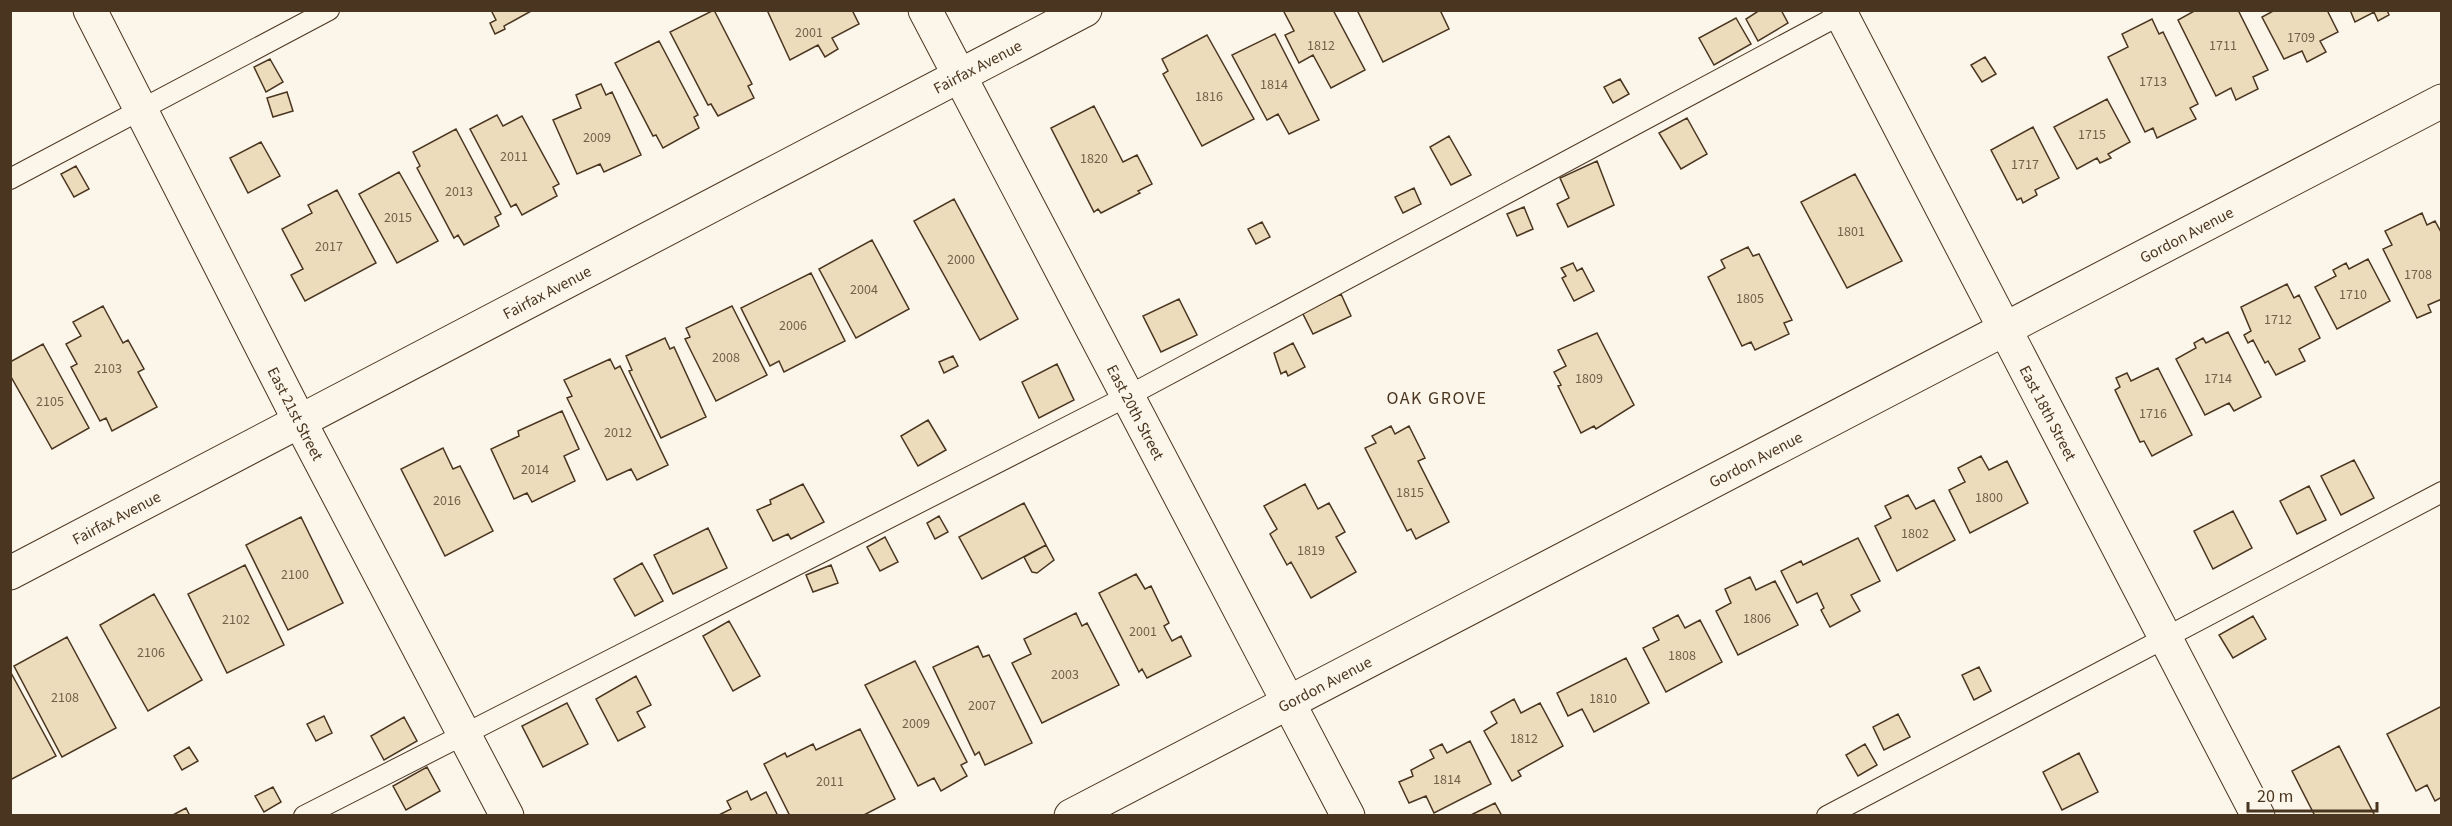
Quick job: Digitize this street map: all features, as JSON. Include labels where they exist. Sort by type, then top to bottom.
[{"type":"street","name":"East 21st Street","points":[[90,10],[300,422],[507,816]]},
{"type":"street","name":"East 20th Street","points":[[925,10],[1348,816]]},
{"type":"street","name":"Fairfax Avenue","points":[[10,573],[1085,10]]},
{"type":"street","name":"East 18th Street","points":[[1843,12],[2004,329],[2258,816]]},
{"type":"street","name":"Gordon Avenue","points":[[1071,816],[2442,101]]},
{"type":"lane","points":[[10,179],[329,10]]},
{"type":"lane","points":[[304,816],[1128,396],[1843,12]]},
{"type":"lane","points":[[1827,816],[2164,636],[2442,492]]},
{"type":"building","points":[[491,10],[533,10],[504,26],[505,29],[495,34],[490,23],[496,20]]},
{"type":"building","points":[[714,10],[752,84],[748,86],[754,98],[718,116],[711,104],[708,105],[670,32]]},
{"type":"building","points":[[767,10],[852,10],[859,24],[832,38],[838,49],[825,57],[818,45],[790,60]]},
{"type":"building","points":[[1283,10],[1333,10],[1365,70],[1331,88],[1313,55],[1299,63],[1285,35],[1294,31]]},
{"type":"building","points":[[1357,10],[1440,10],[1449,29],[1383,62]]},
{"type":"building","points":[[1760,10],[1781,10],[1788,23],[1758,41],[1746,19]]},
{"type":"building","points":[[2196,10],[2238,10],[2268,70],[2253,77],[2258,89],[2236,100],[2231,88],[2216,96],[2178,20]]},
{"type":"building","points":[[2275,10],[2327,10],[2338,32],[2320,41],[2326,52],[2307,62],[2302,51],[2284,59],[2262,17]]},
{"type":"building","points":[[2350,10],[2387,10],[2389,15],[2378,21],[2374,12],[2355,22]]},
{"type":"building","points":[[1736,18],[1751,44],[1714,65],[1699,38]]},
{"type":"building","points":[[2152,19],[2159,34],[2163,32],[2198,104],[2190,108],[2196,119],[2157,138],[2153,128],[2145,132],[2108,57],[2128,47],[2122,34]]},
{"type":"building","points":[[1275,34],[1319,120],[1289,134],[1278,114],[1267,120],[1232,55]]},
{"type":"building","points":[[1207,35],[1254,119],[1202,146],[1163,74],[1168,71],[1162,59]]},
{"type":"building","points":[[659,41],[698,115],[694,117],[699,128],[663,148],[656,135],[653,136],[615,63]]},
{"type":"building","points":[[1985,57],[1996,74],[1982,82],[1971,65]]},
{"type":"building","points":[[270,59],[283,82],[266,92],[254,67]]},
{"type":"building","points":[[1620,79],[1629,94],[1613,103],[1604,87]]},
{"type":"building","points":[[601,84],[606,95],[612,92],[641,155],[604,172],[600,164],[577,174],[553,120],[581,108],[576,95]]},
{"type":"building","points":[[287,92],[293,111],[273,117],[267,98]]},
{"type":"building","points":[[2107,99],[2130,142],[2108,154],[2111,158],[2100,163],[2097,158],[2077,169],[2054,127]]},
{"type":"building","points":[[1094,106],[1123,162],[1137,155],[1152,184],[1138,191],[1140,193],[1101,213],[1098,209],[1094,212],[1051,128]]},
{"type":"building","points":[[497,115],[503,126],[522,116],[559,184],[553,187],[557,196],[522,215],[516,204],[511,207],[470,129]]},
{"type":"building","points":[[1687,118],[1707,154],[1681,169],[1659,133]]},
{"type":"building","points":[[2033,127],[2059,178],[2035,190],[2037,195],[2023,203],[2021,198],[2017,200],[1991,150]]},
{"type":"building","points":[[456,129],[501,214],[495,217],[499,226],[464,245],[458,235],[454,238],[417,168],[420,166],[413,152]]},
{"type":"building","points":[[1449,136],[1471,175],[1451,185],[1430,147]]},
{"type":"building","points":[[261,142],[280,176],[248,193],[230,158]]},
{"type":"building","points":[[1597,161],[1614,205],[1568,227],[1557,204],[1569,198],[1560,178]]},
{"type":"building","points":[[76,166],[89,189],[74,197],[61,174]]},
{"type":"building","points":[[399,172],[438,241],[397,263],[359,194]]},
{"type":"building","points":[[1855,174],[1902,261],[1847,288],[1801,202]]},
{"type":"building","points":[[1414,188],[1421,204],[1403,213],[1395,197]]},
{"type":"building","points":[[337,190],[376,263],[305,301],[291,275],[303,269],[282,229],[312,213],[308,205]]},
{"type":"building","points":[[954,199],[1018,319],[980,340],[914,221]]},
{"type":"building","points":[[1524,207],[1533,229],[1517,236],[1507,214]]},
{"type":"building","points":[[2422,213],[2427,225],[2435,221],[2442,234],[2442,299],[2428,305],[2431,312],[2417,318],[2383,249],[2392,245],[2385,231]]},
{"type":"building","points":[[1262,222],[1270,237],[1256,244],[1248,229]]},
{"type":"building","points":[[872,240],[909,309],[856,338],[819,269]]},
{"type":"building","points":[[1748,247],[1753,256],[1759,254],[1792,320],[1784,323],[1789,334],[1755,350],[1751,342],[1742,346],[1708,277],[1725,268],[1721,260]]},
{"type":"building","points":[[2368,259],[2390,301],[2337,329],[2315,287],[2336,276],[2333,270],[2346,263],[2349,269]]},
{"type":"building","points":[[1573,263],[1577,271],[1582,268],[1594,291],[1574,301],[1562,278],[1566,276],[1561,268]]},
{"type":"building","points":[[811,273],[845,341],[784,372],[779,361],[770,366],[741,308]]},
{"type":"building","points":[[2287,284],[2294,298],[2299,295],[2320,338],[2299,349],[2305,361],[2276,375],[2268,361],[2265,363],[2253,340],[2248,343],[2244,335],[2251,331],[2241,307]]},
{"type":"building","points":[[1341,294],[1351,316],[1313,334],[1302,312]]},
{"type":"building","points":[[1179,299],[1197,335],[1161,352],[1143,316]]},
{"type":"building","points":[[103,306],[123,343],[128,340],[144,369],[138,372],[157,407],[112,431],[106,418],[100,421],[71,367],[77,364],[66,344],[81,336],[73,322]]},
{"type":"building","points":[[732,306],[767,375],[716,401],[685,339],[690,337],[686,328]]},
{"type":"building","points":[[2228,332],[2261,397],[2234,411],[2229,403],[2205,415],[2176,359],[2196,348],[2194,343],[2203,338],[2206,343]]},
{"type":"building","points":[[1597,333],[1634,405],[1596,429],[1594,426],[1581,433],[1558,386],[1561,385],[1554,372],[1566,366],[1558,350]]},
{"type":"building","points":[[665,338],[670,349],[674,347],[706,417],[661,438],[629,371],[632,370],[626,356]]},
{"type":"building","points":[[1293,343],[1305,367],[1288,376],[1286,371],[1281,374],[1274,353]]},
{"type":"building","points":[[43,344],[89,428],[52,449],[10,375],[10,362]]},
{"type":"building","points":[[953,356],[958,366],[944,373],[939,362]]},
{"type":"building","points":[[610,359],[615,369],[620,366],[668,465],[637,480],[631,469],[607,480],[567,398],[572,396],[564,380]]},
{"type":"building","points":[[1057,364],[1074,400],[1039,418],[1022,382]]},
{"type":"building","points":[[2158,368],[2192,435],[2152,456],[2144,441],[2140,442],[2115,390],[2120,387],[2116,378],[2127,373],[2131,381]]},
{"type":"building","points":[[562,411],[579,449],[564,456],[575,481],[532,502],[527,493],[514,499],[491,449],[519,436],[518,431]]},
{"type":"building","points":[[928,420],[946,450],[918,466],[901,436]]},
{"type":"building","points":[[1391,426],[1395,434],[1409,426],[1425,458],[1418,461],[1449,522],[1416,539],[1411,529],[1407,531],[1365,448],[1376,443],[1372,436]]},
{"type":"building","points":[[443,448],[453,469],[460,466],[493,531],[445,556],[401,469]]},
{"type":"building","points":[[1981,456],[1989,470],[2007,461],[2028,503],[1970,533],[1949,490],[1965,482],[1958,468]]},
{"type":"building","points":[[2354,460],[2374,498],[2341,515],[2321,476]]},
{"type":"building","points":[[803,484],[824,522],[791,539],[788,534],[773,541],[757,510],[771,504],[770,500]]},
{"type":"building","points":[[1305,484],[1318,509],[1329,503],[1345,532],[1336,537],[1356,572],[1311,598],[1291,562],[1287,565],[1270,534],[1277,529],[1264,506]]},
{"type":"building","points":[[2309,486],[2326,520],[2297,534],[2280,501]]},
{"type":"building","points":[[1908,495],[1916,509],[1934,500],[1955,540],[1897,571],[1875,526],[1891,518],[1885,506]]},
{"type":"building","points":[[1024,503],[1046,545],[982,579],[959,537]]},
{"type":"building","points":[[2233,511],[2252,548],[2213,569],[2194,531]]},
{"type":"building","points":[[939,516],[948,532],[935,539],[927,523]]},
{"type":"building","points":[[301,517],[343,603],[288,630],[246,545]]},
{"type":"building","points":[[708,528],[727,568],[673,594],[654,555]]},
{"type":"building","points":[[885,537],[898,562],[880,571],[867,547]]},
{"type":"building","points":[[1858,538],[1880,581],[1851,595],[1860,611],[1830,627],[1821,610],[1824,608],[1817,593],[1797,603],[1781,571],[1801,561],[1803,565]]},
{"type":"building","points":[[1046,545],[1054,560],[1037,573],[1032,572],[1024,557]]},
{"type":"building","points":[[642,563],[663,601],[635,616],[614,579]]},
{"type":"building","points":[[245,565],[284,645],[227,673],[188,594]]},
{"type":"building","points":[[831,565],[838,583],[813,592],[806,575]]},
{"type":"building","points":[[1136,574],[1145,589],[1151,586],[1169,623],[1164,626],[1172,641],[1181,636],[1191,656],[1147,678],[1142,669],[1139,672],[1099,593]]},
{"type":"building","points":[[1750,577],[1756,590],[1775,581],[1798,625],[1738,655],[1716,611],[1731,603],[1725,589]]},
{"type":"building","points":[[154,594],[202,680],[148,711],[100,625]]},
{"type":"building","points":[[1076,613],[1082,626],[1087,623],[1119,685],[1042,723],[1012,663],[1031,654],[1024,639]]},
{"type":"building","points":[[1678,615],[1685,628],[1700,620],[1722,662],[1666,692],[1643,648],[1659,640],[1653,628]]},
{"type":"building","points":[[2253,616],[2266,639],[2233,658],[2219,635]]},
{"type":"building","points":[[729,621],[760,676],[733,691],[703,636]]},
{"type":"building","points":[[67,637],[116,728],[62,757],[14,666]]},
{"type":"building","points":[[978,646],[983,657],[989,655],[1032,743],[985,765],[979,752],[975,755],[933,667]]},
{"type":"building","points":[[1626,658],[1649,703],[1594,732],[1582,709],[1568,716],[1557,693]]},
{"type":"building","points":[[915,661],[967,762],[961,765],[967,776],[941,791],[934,778],[918,786],[865,685]]},
{"type":"building","points":[[1979,667],[1991,691],[1974,700],[1962,675]]},
{"type":"building","points":[[10,671],[56,756],[10,780]]},
{"type":"building","points":[[636,676],[651,705],[637,712],[645,727],[618,741],[596,699]]},
{"type":"building","points":[[1514,699],[1521,713],[1540,703],[1563,746],[1518,771],[1521,776],[1512,781],[1484,731],[1497,723],[1491,712]]},
{"type":"building","points":[[567,703],[588,744],[543,767],[522,726]]},
{"type":"building","points":[[2442,706],[2442,797],[2435,801],[2427,785],[2416,791],[2387,734]]},
{"type":"building","points":[[1898,714],[1910,737],[1884,750],[1873,727]]},
{"type":"building","points":[[324,716],[332,733],[316,741],[307,724]]},
{"type":"building","points":[[404,717],[417,741],[384,760],[371,736]]},
{"type":"building","points":[[860,729],[895,799],[862,816],[790,816],[764,764],[785,753],[787,757],[813,744],[816,750]]},
{"type":"building","points":[[1470,741],[1491,784],[1434,813],[1426,796],[1409,803],[1399,782],[1413,776],[1411,770],[1434,758],[1430,750],[1442,744],[1447,753]]},
{"type":"building","points":[[1865,744],[1877,765],[1858,776],[1846,755]]},
{"type":"building","points":[[2339,746],[2374,814],[2371,816],[2315,816],[2292,771]]},
{"type":"building","points":[[189,747],[198,761],[182,770],[174,756]]},
{"type":"building","points":[[2079,753],[2098,792],[2062,810],[2043,772]]},
{"type":"building","points":[[427,767],[440,791],[406,810],[393,786]]},
{"type":"building","points":[[273,787],[281,802],[264,812],[255,796]]},
{"type":"building","points":[[747,791],[751,800],[766,792],[778,816],[717,816],[731,809],[727,801]]},
{"type":"building","points":[[1495,803],[1502,816],[1471,815]]},
{"type":"building","points":[[186,808],[190,816],[171,816]]},
{"type":"district","name":"OAK GROVE","points":[[1437,398]]}]
